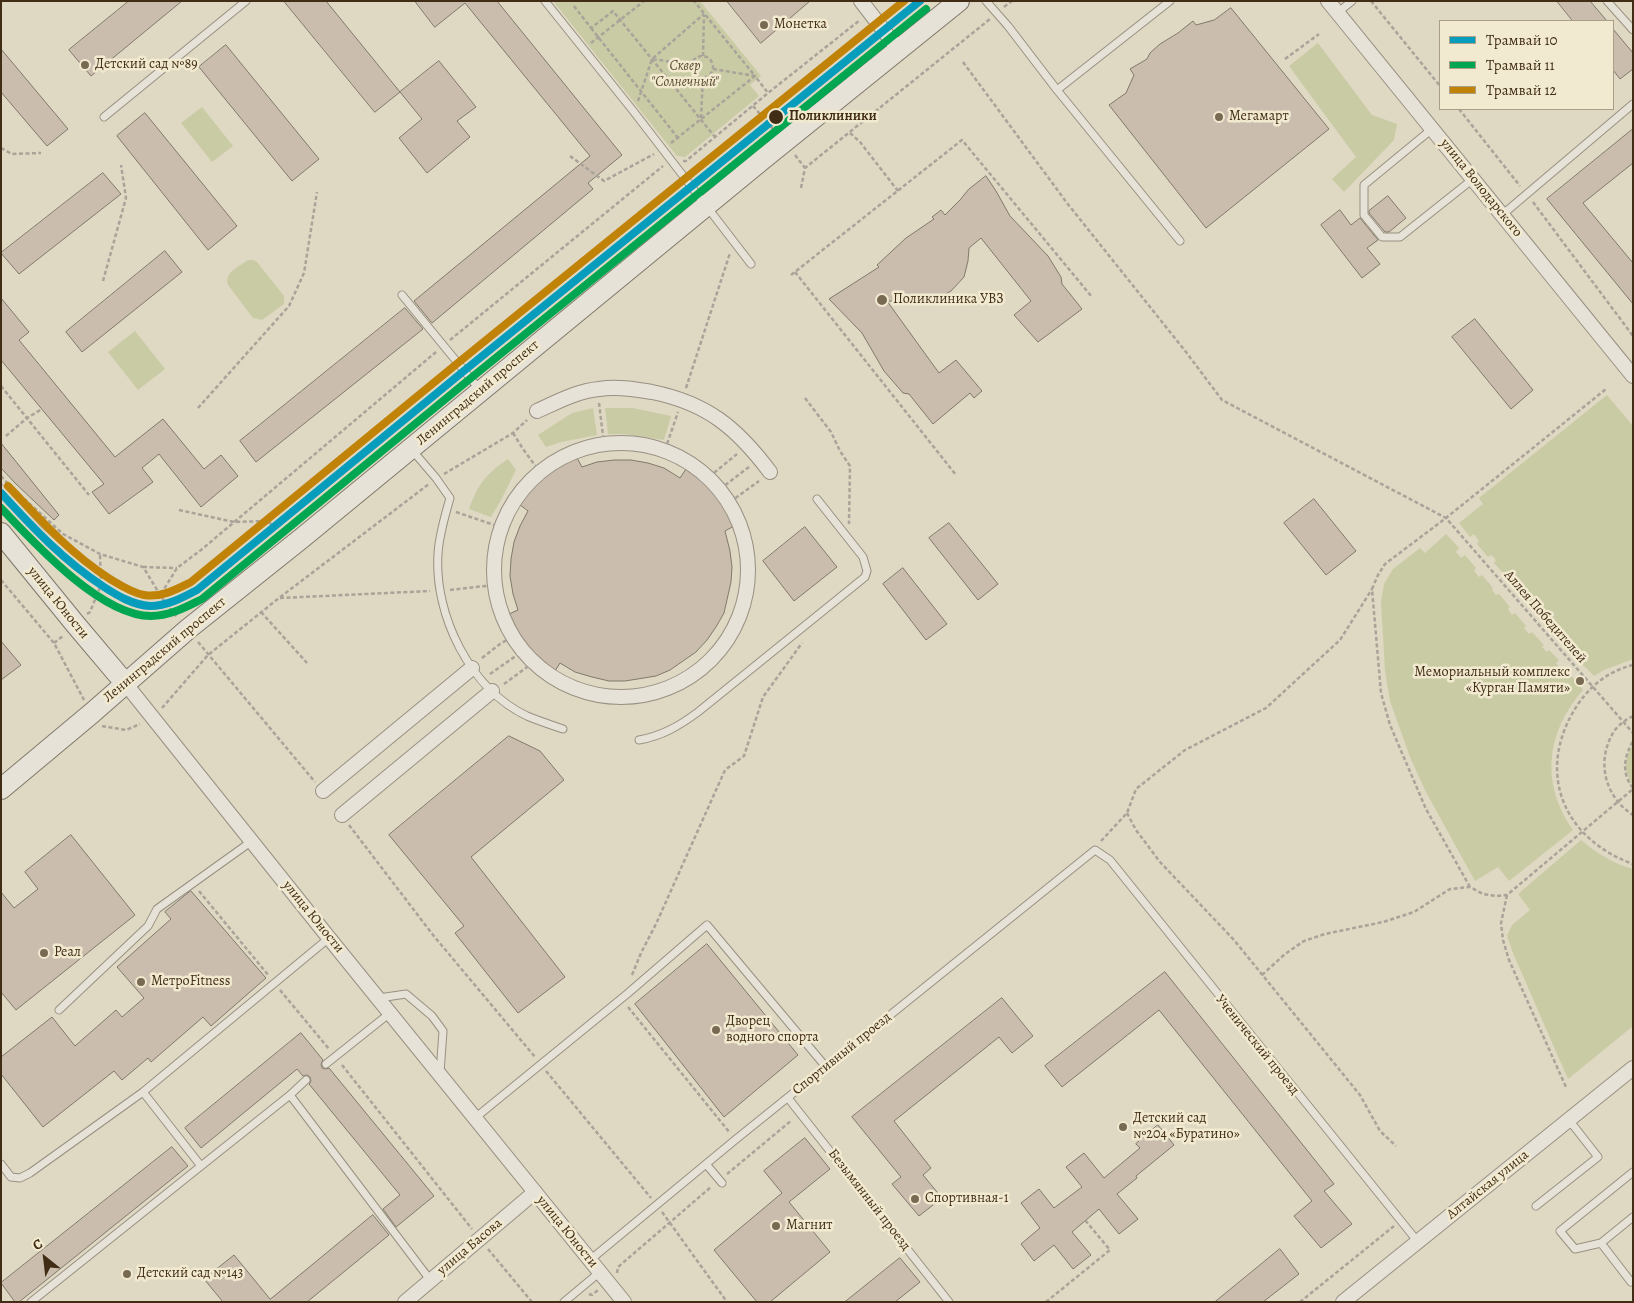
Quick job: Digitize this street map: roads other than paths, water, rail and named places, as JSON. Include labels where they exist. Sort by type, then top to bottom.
[{"type":"main road","name":"Ленинградский проспект","points":[[1,789],[188,629],[959,1]]},
{"type":"main road","name":"улица Юности","points":[[1,533],[125,684]]},
{"type":"street","name":"улица Володарского","points":[[1328,1],[1633,376]]},
{"type":"street","points":[[865,7],[898,49]]},
{"type":"street","points":[[537,411],[572,395],[598,389],[642,390],[682,400],[704,409],[736,432],[770,472]]},
{"type":"street","points":[[604,444],[638,445],[665,450],[698,467],[730,502],[738,517],[746,543],[749,560],[748,586],[742,612],[731,635],[715,656],[696,673],[680,683],[641,694],[608,695],[592,693],[573,688],[558,680],[522,651],[512,637],[498,609],[494,587],[495,556],[500,527],[514,499],[539,471],[572,454],[604,444]]},
{"type":"street","points":[[323,791],[472,668]]},
{"type":"street","name":"улица Юности","points":[[125,684],[624,1302]]},
{"type":"street","points":[[342,815],[498,687]]},
{"type":"street","name":"Алтайская улица","points":[[1343,1302],[1633,1068]]},
{"type":"street","name":"улица Басова","points":[[405,1302],[535,1192]]},
{"type":"lane","points":[[104,117],[246,1]]},
{"type":"lane","points":[[545,1],[664,149],[751,264]]},
{"type":"lane","points":[[986,1],[1180,241]]},
{"type":"lane","points":[[1057,90],[1170,1]]},
{"type":"lane","points":[[1337,13],[1352,1]]},
{"type":"lane","points":[[1607,1],[1633,30]]},
{"type":"lane","points":[[1502,215],[1633,104]]},
{"type":"lane","points":[[1433,129],[1364,185],[1364,215],[1382,237],[1400,237],[1473,179]]},
{"type":"lane","points":[[402,295],[480,390]]},
{"type":"lane","points":[[410,448],[436,478],[450,498],[441,532],[438,574],[444,607],[458,646],[472,668],[498,687],[526,715],[563,729]]},
{"type":"lane","points":[[639,740],[664,734],[691,717],[865,577],[867,571],[863,557],[817,499]]},
{"type":"lane","points":[[59,1010],[148,926],[157,909],[252,840]]},
{"type":"lane","name":"Спортивный проезд","points":[[590,1260],[656,1204],[1094,850]]},
{"type":"lane","name":"Ученический проезд","points":[[1094,850],[1110,860],[1418,1242]]},
{"type":"lane","points":[[476,1118],[627,994],[707,925],[826,1067]]},
{"type":"lane","points":[[1,1164],[11,1177],[20,1178],[30,1173],[143,1092],[329,938]]},
{"type":"lane","points":[[379,998],[406,994],[432,1016],[443,1031],[440,1074]]},
{"type":"lane","points":[[326,1064],[391,1012]]},
{"type":"lane","points":[[31,1302],[290,1095],[306,1080]]},
{"type":"lane","points":[[143,1092],[201,1166]]},
{"type":"lane","points":[[290,1095],[431,1281]]},
{"type":"lane","name":"Безымянный проезд","points":[[788,1098],[949,1302]]},
{"type":"lane","points":[[1536,1206],[1598,1157],[1570,1120]]},
{"type":"lane","points":[[706,1164],[721,1182]]},
{"type":"lane","points":[[1633,1172],[1560,1232],[1575,1249],[1601,1242],[1633,1217]]},
{"type":"lane","points":[[1601,1242],[1631,1282]]},
{"type":"lane","points":[[564,1302],[604,1277]]},
{"type":"tram line","name":"12","points":[[8,486],[69,548],[110,579],[126,588],[150,596],[169,592],[191,582],[904,1]]},
{"type":"tram line","points":[[1,483],[42,528],[101,577],[135,594],[161,594],[181,587],[199,576],[458,362],[908,1]]},
{"type":"tram line","name":"10","points":[[1,493],[62,555],[89,577],[126,600],[138,604],[156,606],[186,596],[197,590],[920,1]]},
{"type":"tram line","name":"11","points":[[1,508],[50,558],[90,591],[111,604],[132,613],[158,616],[184,608],[202,599],[926,9]]},
{"type":"place","name":"Монетка","points":[[764,25]]},
{"type":"place","name":"Детский сад №89","points":[[85,65]]},
{"type":"place","name":"Поликлиники","points":[[776,117]]},
{"type":"place","name":"Мегамарт","points":[[1219,117]]},
{"type":"place","name":"Поликлиника УВЗ","points":[[882,300]]},
{"type":"place","name":"Мемориальный комплекс «Курган Памяти»","points":[[1580,681]]},
{"type":"place","name":"Реал","points":[[44,953]]},
{"type":"place","name":"МетроFitness","points":[[141,982]]},
{"type":"place","name":"Дворец водного спорта","points":[[716,1030]]},
{"type":"place","name":"Детский сад №204 «Буратино»","points":[[1123,1127]]},
{"type":"place","name":"Спортивная-1","points":[[915,1199]]},
{"type":"place","name":"Магнит","points":[[776,1226]]},
{"type":"place","name":"Детский сад №143","points":[[127,1274]]},
{"type":"park label","name":"Сквер \"Солнечный\"","points":[[685,76]]}]
